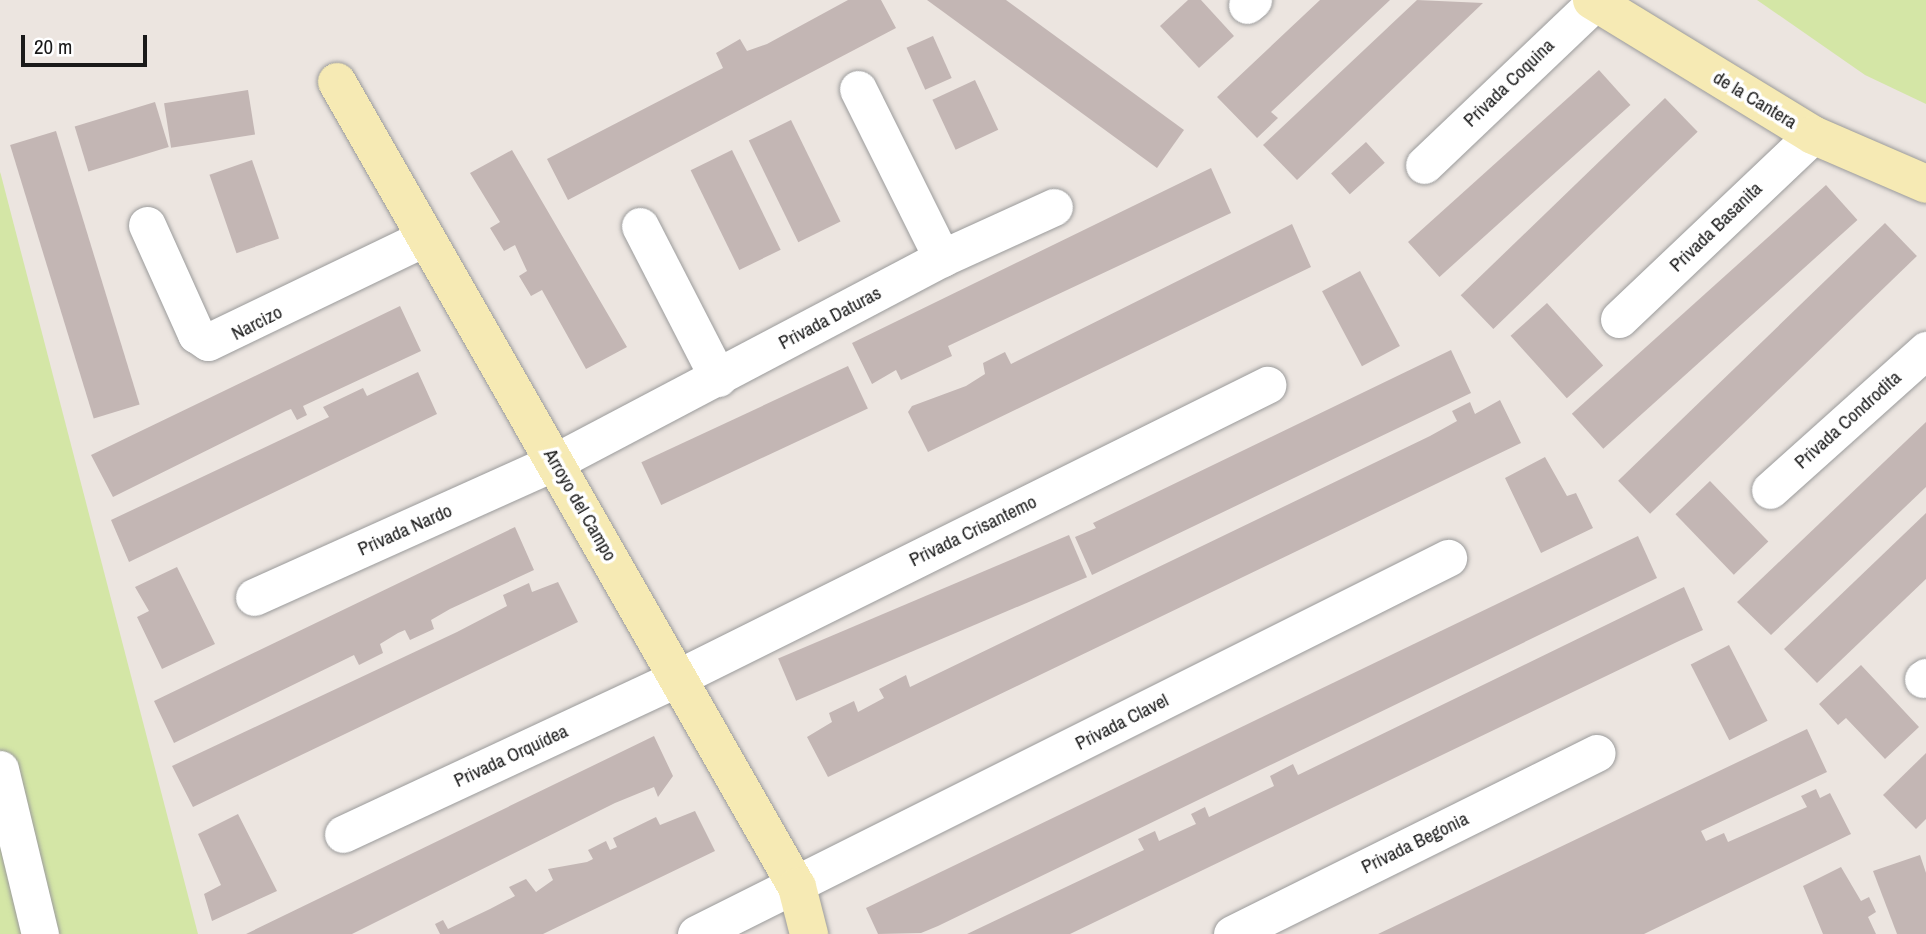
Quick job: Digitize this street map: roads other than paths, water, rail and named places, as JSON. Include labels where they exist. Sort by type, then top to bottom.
[{"type":"street","name":"de la Cantera","points":[[1593,1],[1813,135],[1926,184]]},
{"type":"street","name":"Privada Coquina","points":[[1424,165],[1593,1]]},
{"type":"street","name":"Arroyo del Campo","points":[[337,82],[797,887],[808,934]]},
{"type":"street","points":[[858,89],[942,258]]},
{"type":"street","name":"Privada Basanita","points":[[1619,319],[1813,135]]},
{"type":"street","name":"Privada Daturas","points":[[555,462],[942,258],[1054,207]]},
{"type":"street","name":"Narcizo","points":[[148,225],[196,334],[208,342],[424,238]]},
{"type":"street","points":[[639,226],[718,378]]},
{"type":"street","name":"Privada Condrodita","points":[[1770,490],[1926,350]]},
{"type":"street","name":"Privada Crisantemo","points":[[679,677],[1267,385]]},
{"type":"street","name":"Privada Nardo","points":[[254,597],[555,462]]},
{"type":"street","name":"Privada Clavel","points":[[696,934],[797,887],[1448,558]]},
{"type":"street","name":"Privada Orquídea","points":[[343,834],[679,677]]},
{"type":"street","name":"Privada Begonia","points":[[1232,934],[1597,753]]},
{"type":"street","points":[[0,769],[40,934]]}]
